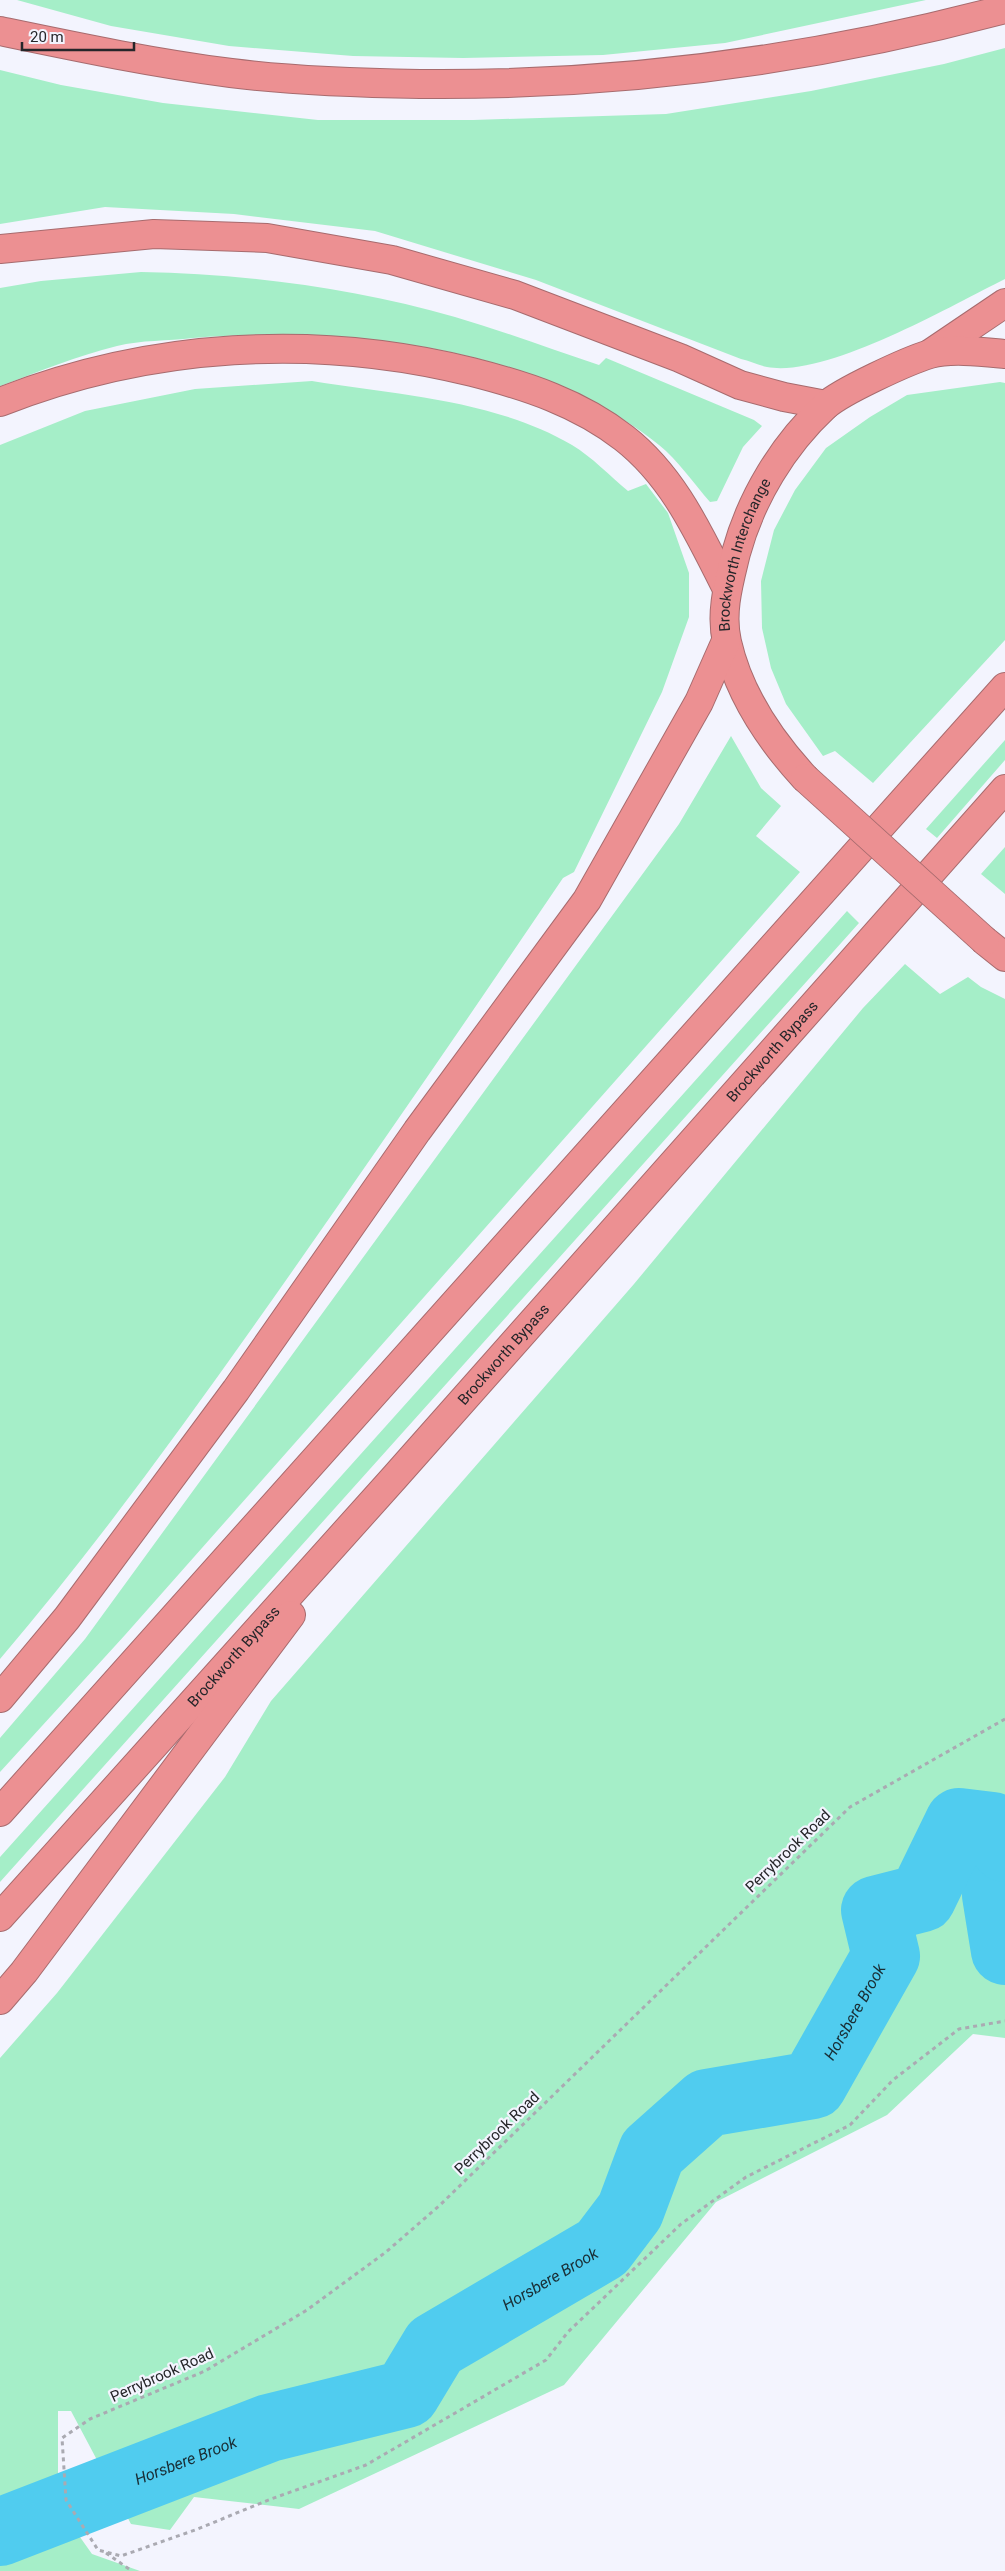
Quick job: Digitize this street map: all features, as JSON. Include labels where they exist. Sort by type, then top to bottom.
[{"type":"highway","points":[[0,31],[142,60],[233,73],[372,83],[511,84],[684,71],[772,59],[863,43],[1005,9]]},
{"type":"highway","points":[[0,249],[154,234],[267,238],[392,260],[515,294],[680,358],[740,385],[826,406]]},
{"type":"highway","points":[[931,353],[1005,303]]},
{"type":"highway","points":[[0,402],[87,373],[156,358],[252,349],[306,348],[374,353],[431,362],[487,376],[561,399],[624,438],[645,458],[684,505],[727,589]]},
{"type":"highway","name":"Brockworth Interchange","points":[[995,949],[805,778],[764,728],[747,698],[726,641],[724,608],[727,589],[743,529],[764,484],[785,451],[826,406],[853,388],[931,353],[972,352],[1005,354]]},
{"type":"highway","points":[[0,1698],[67,1618],[236,1390],[417,1131],[587,900],[699,702],[726,641]]},
{"type":"highway","points":[[0,1812],[1005,687]]},
{"type":"highway","name":"Brockworth Bypass","points":[[0,1917],[394,1478],[1005,789]]},
{"type":"highway","points":[[0,2000],[24,1972],[394,1478]]},
{"type":"path","name":"Perrybrook Road","points":[[103,2551],[98,2550],[66,2500],[62,2438],[90,2419],[205,2371],[307,2310],[386,2252],[439,2206],[850,1807],[1005,1719]]},
{"type":"path","points":[[103,2551],[121,2556],[366,2465],[546,2360],[568,2332],[681,2224],[746,2177],[850,2125],[893,2080],[959,2029],[1005,2021]]},
{"type":"path","points":[[103,2551],[132,2571]]},
{"type":"green space","points":[[17,0],[926,0],[725,43],[603,55],[463,58],[353,56],[229,46],[111,26]]},
{"type":"green space","points":[[1005,48],[1005,279],[888,337],[822,362],[792,367],[767,367],[741,359],[536,280],[375,231],[234,214],[105,207],[0,224],[0,70],[61,85],[163,103],[318,120],[473,120],[666,114],[811,91],[944,64]]},
{"type":"green space","points":[[141,272],[260,279],[339,291],[417,307],[491,328],[599,365],[606,358],[754,420],[762,426],[743,447],[717,501],[710,502],[666,451],[610,411],[556,385],[498,364],[437,350],[375,340],[313,335],[252,335],[193,338],[117,346],[87,354],[0,386],[0,288],[41,281]]},
{"type":"green space","points":[[312,381],[446,401],[511,418],[542,430],[572,445],[594,461],[628,491],[646,484],[668,513],[689,573],[689,617],[662,692],[574,872],[563,878],[457,1034],[177,1433],[73,1570],[0,1659],[0,445],[85,411],[195,389]]},
{"type":"green space","points":[[1000,382],[1005,383],[1005,640],[873,783],[835,751],[823,756],[786,704],[771,668],[762,628],[761,581],[774,530],[795,490],[826,448],[870,417],[907,395]]},
{"type":"green space","points":[[731,736],[761,788],[781,806],[756,836],[800,872],[125,1635],[0,1772],[0,1738],[85,1639],[679,824]]},
{"type":"green space","points":[[1005,740],[1005,760],[937,838],[926,829]]},
{"type":"green space","points":[[1005,847],[1005,894],[981,874]]},
{"type":"green space","points":[[847,911],[859,923],[0,1882],[0,1857]]},
{"type":"green space","points":[[905,964],[940,994],[968,977],[981,987],[1005,999],[1005,2038],[973,2034],[887,2115],[716,2202],[564,2385],[299,2509],[194,2497],[170,2530],[131,2524],[71,2411],[58,2411],[58,2486],[51,2499],[29,2509],[37,2530],[48,2526],[62,2525],[75,2530],[92,2554],[140,2571],[0,2571],[0,2058],[57,1993],[225,1777],[271,1701],[634,1284],[863,1008]]},
{"type":"waterway","name":"Horsbere Brook","points":[[0,2532],[269,2428],[406,2394],[435,2346],[602,2248],[630,2211],[652,2152],[707,2103],[813,2085],[886,1956],[875,1910],[922,1898],[959,1822],[992,1826],[1005,1848]]},
{"type":"waterway","name":"Horsbere Brook","points":[[1005,1849],[996,1895],[1005,1951]]}]
